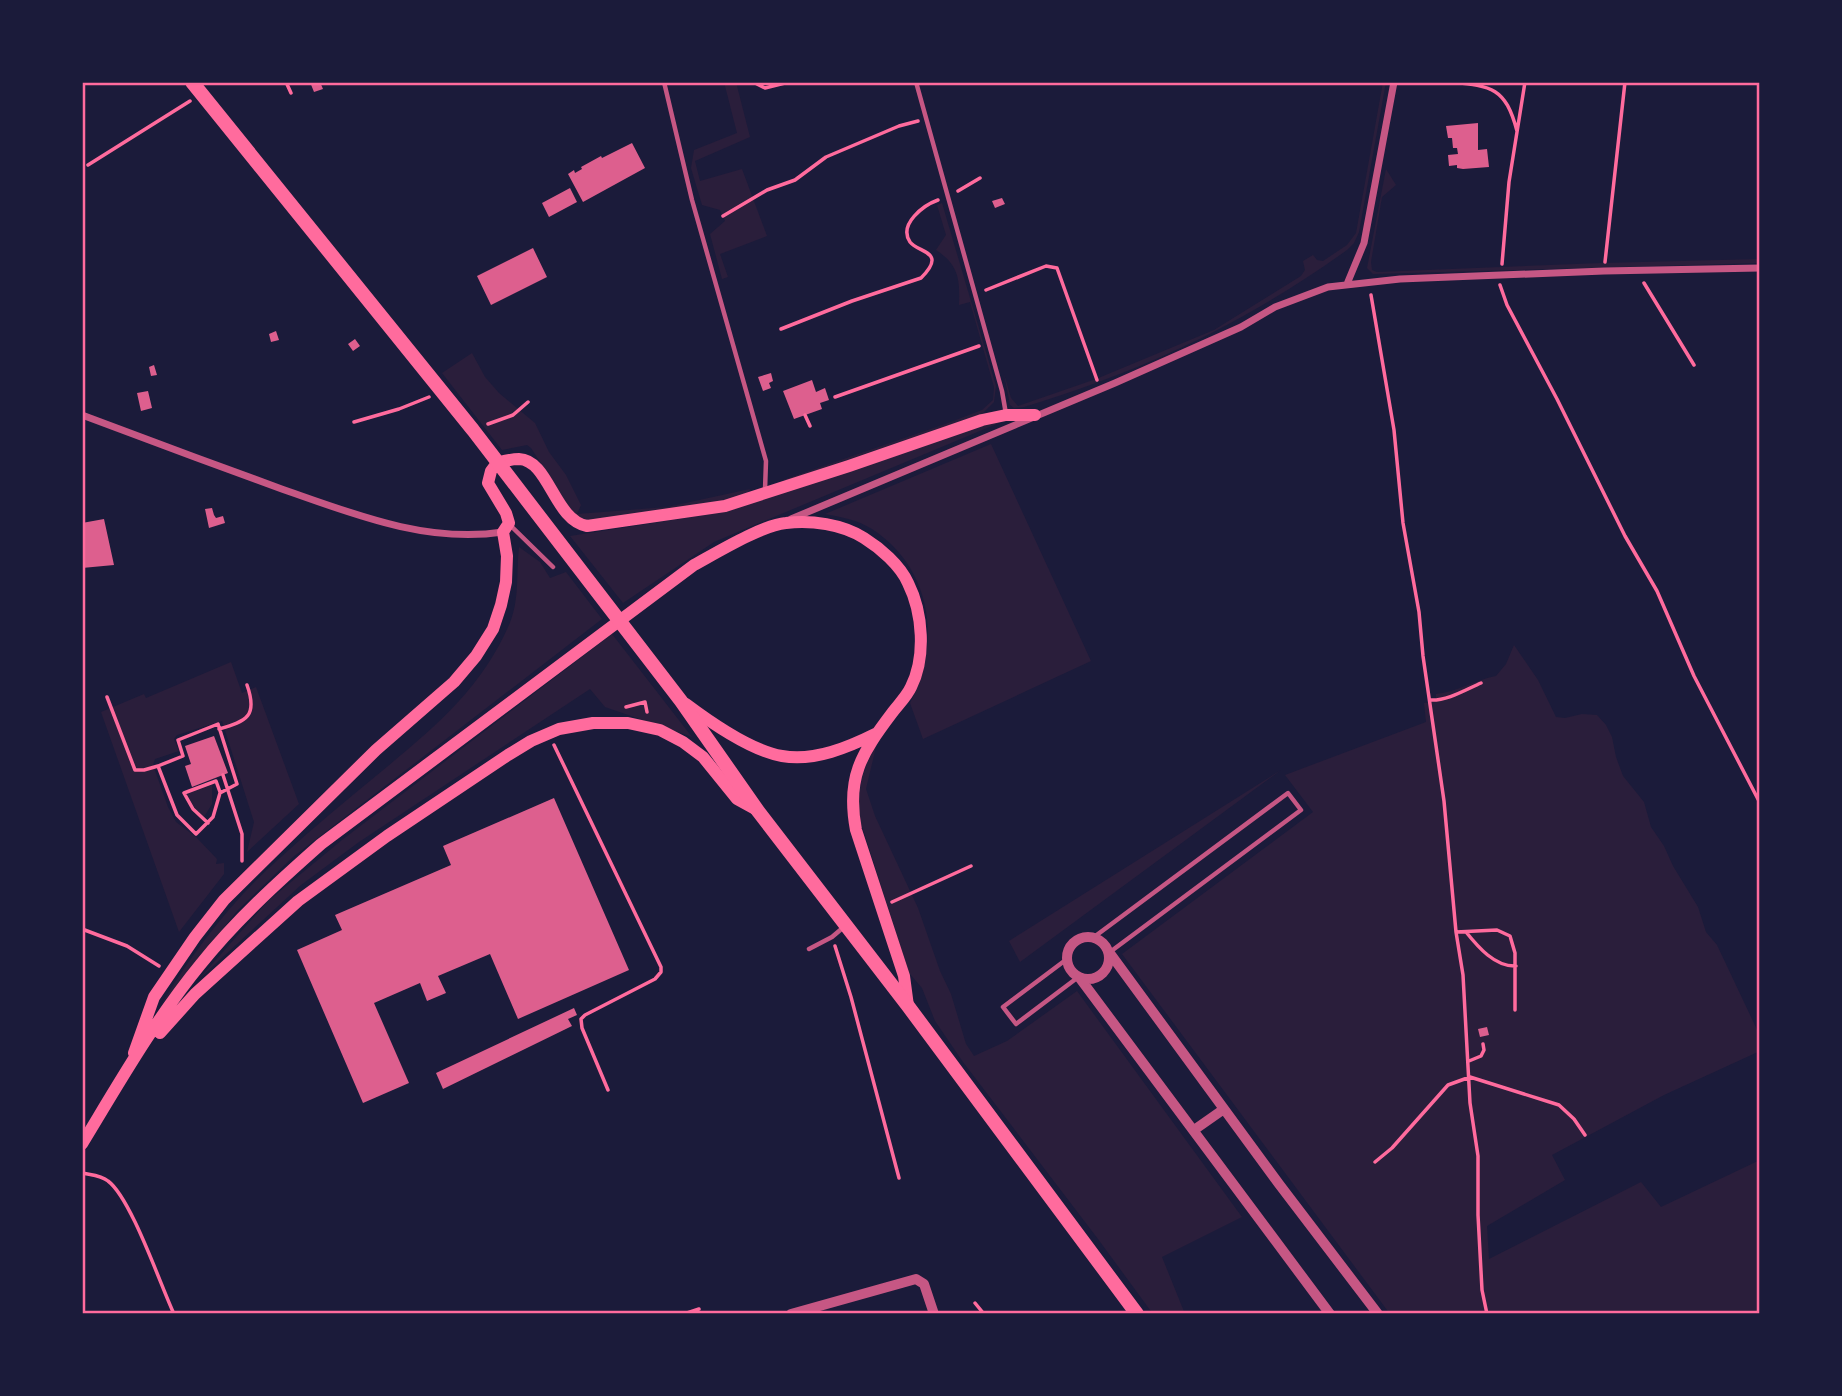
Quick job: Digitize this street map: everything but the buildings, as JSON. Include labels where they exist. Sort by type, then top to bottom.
[{"type":"main road","points":[[196,88],[473,430],[681,701],[758,811],[908,1006],[1137,1314]]},
{"type":"main road","points":[[131,1063],[154,997],[167,974],[224,900],[376,750],[454,682],[476,656],[493,629],[506,582],[506,513],[488,484],[491,471],[497,463],[521,458],[536,467],[567,515],[577,524],[587,526],[725,506],[963,426],[1006,415],[1035,415]]},
{"type":"main road","points":[[82,1144],[131,1063],[199,967],[273,886],[321,844],[694,565],[737,541],[784,523],[830,524],[858,534],[878,547],[908,580],[916,603],[921,653],[911,687],[864,752],[853,785],[851,807],[856,830],[904,976],[908,1006]]},
{"type":"main road","points":[[681,701],[711,723],[782,757],[813,756],[842,749],[877,733]]},
{"type":"main road","points":[[131,1063],[195,994],[298,901],[387,836],[508,755],[559,729],[593,723],[628,723],[660,730],[703,757],[737,799],[758,811]]},
{"type":"street","points":[[1347,284],[1364,243],[1394,82]]},
{"type":"street","points":[[784,523],[1194,349],[1304,295],[1347,284],[1368,282],[1604,271],[1760,268]]},
{"type":"street","points":[[82,415],[380,522],[443,534],[484,535],[506,528]]},
{"type":"street","points":[[1330,1314],[1079,976],[1071,970],[1067,959],[1074,941],[1083,937],[1094,937],[1104,943],[1378,1314]]},
{"type":"street","points":[[1079,976],[1088,979],[1105,971],[1109,953]]},
{"type":"street","points":[[1194,1130],[1224,1109]]},
{"type":"street","points":[[791,1314],[916,1279],[924,1284],[934,1314]]},
{"type":"lane","points":[[664,82],[692,200],[766,461],[764,494]]},
{"type":"lane","points":[[916,82],[1002,391],[1006,415]]},
{"type":"lane","points":[[506,528],[554,567]]},
{"type":"lane","points":[[1094,937],[1288,793],[1301,810],[1109,953]]},
{"type":"lane","points":[[809,948],[832,937],[846,925]]},
{"type":"lane","points":[[1067,959],[1003,1007],[1016,1024],[1079,976]]},
{"type":"path","points":[[286,82],[291,93]]},
{"type":"path","points":[[753,82],[765,88],[789,82]]},
{"type":"path","points":[[1448,82],[1487,87],[1501,96],[1509,107],[1517,133]]},
{"type":"path","points":[[1525,82],[1509,182],[1500,284],[1507,305],[1625,536],[1657,591],[1694,676],[1760,803]]},
{"type":"path","points":[[1604,271],[1625,82]]},
{"type":"path","points":[[88,165],[196,88]]},
{"type":"path","points":[[723,216],[767,190],[795,180],[825,157],[900,126],[926,120]]},
{"type":"path","points":[[781,329],[920,278],[929,270],[931,260],[929,253],[913,245],[908,239],[911,220],[918,211],[932,202],[980,178]]},
{"type":"path","points":[[975,296],[1014,277],[1046,266],[1057,268],[1100,388]]},
{"type":"path","points":[[1634,270],[1661,308],[1694,365]]},
{"type":"path","points":[[1368,282],[1394,430],[1404,523],[1419,611],[1444,801],[1456,932],[1463,975],[1470,1103],[1478,1156],[1482,1290],[1487,1314]]},
{"type":"path","points":[[835,397],[988,343]]},
{"type":"path","points":[[354,422],[399,409],[441,392]]},
{"type":"path","points":[[473,430],[507,419],[528,402]]},
{"type":"path","points":[[805,415],[810,426]]},
{"type":"path","points":[[1430,700],[1452,696],[1480,683]]},
{"type":"path","points":[[219,729],[240,723],[249,716],[252,706],[247,685]]},
{"type":"path","points":[[107,697],[135,770],[145,770],[183,756]]},
{"type":"path","points":[[186,762],[178,740],[218,724],[237,784],[220,793]]},
{"type":"path","points":[[548,734],[662,967],[655,979],[581,1019],[582,1028],[608,1090]]},
{"type":"path","points":[[158,766],[169,799],[183,823],[196,834],[208,823],[216,809],[220,793],[216,781],[184,793],[193,809],[208,823]]},
{"type":"path","points":[[222,775],[242,834],[244,851],[240,866]]},
{"type":"path","points":[[881,907],[971,866]]},
{"type":"path","points":[[82,929],[141,953],[167,974]]},
{"type":"path","points":[[1456,932],[1497,930],[1510,936],[1514,943],[1516,966],[1515,1010]]},
{"type":"path","points":[[1466,932],[1502,965],[1516,966]]},
{"type":"path","points":[[832,937],[851,997],[899,1178]]},
{"type":"path","points":[[1469,1061],[1481,1056],[1483,1044]]},
{"type":"path","points":[[1375,1162],[1392,1148],[1448,1085],[1470,1077],[1559,1105],[1574,1119],[1585,1135]]},
{"type":"path","points":[[82,1173],[110,1181],[124,1202],[174,1314]]},
{"type":"path","points":[[975,1303],[984,1314]]},
{"type":"path","points":[[684,1314],[699,1310]]},
{"type":"shaded area","points":[[724,82],[736,82],[750,137],[695,161],[700,181],[742,169],[767,236],[720,254],[728,277],[722,279],[710,234],[725,221],[720,210],[702,205],[691,168],[694,150],[737,133]]},
{"type":"shaded area","points":[[1383,82],[1386,82],[1359,232],[1347,250],[1270,301],[1192,342],[1152,361],[1024,407],[1014,408],[1010,405],[1004,374],[1011,398],[1018,406],[1096,379],[1214,330],[1301,276],[1305,270],[1303,261],[1313,255],[1317,260],[1323,261],[1347,245],[1356,233]]},
{"type":"shaded area","points":[[1386,169],[1396,185],[1382,197],[1371,262],[1372,270],[1377,272],[1760,259],[1760,263],[1373,274],[1367,268]]},
{"type":"shaded area","points":[[942,203],[996,386],[994,402],[982,414],[783,480],[948,423],[982,410],[993,400],[994,387],[970,302],[959,305],[959,288],[954,267],[936,250],[946,235],[937,205]]},
{"type":"shaded area","points":[[472,353],[485,377],[499,393],[535,423],[581,505],[577,514],[667,507],[750,489],[748,493],[732,499],[591,521],[574,515],[531,448],[527,445],[502,450],[442,373]]},
{"type":"shaded area","points":[[993,421],[999,423],[714,542],[623,603],[570,536],[724,512]]},
{"type":"shaded area","points":[[991,444],[1091,661],[923,739],[910,703],[920,680],[928,632],[926,608],[919,585],[908,564],[892,545],[872,529],[855,521],[825,514]]},
{"type":"shaded area","points":[[519,547],[540,562],[550,578],[566,572],[602,619],[293,857],[238,910],[161,1005],[201,945],[247,890],[306,835],[420,739],[455,706],[485,669],[512,616]]},
{"type":"shaded area","points":[[612,634],[692,737],[605,707],[590,689],[359,842],[301,885],[199,979],[268,901],[342,840]]},
{"type":"shaded area","points":[[1514,645],[1538,680],[1556,717],[1597,715],[1606,725],[1623,776],[1644,802],[1651,827],[1698,907],[1706,932],[1717,945],[1760,1036],[1760,1051],[1664,1095],[1552,1155],[1565,1180],[1487,1226],[1489,1259],[1641,1182],[1661,1207],[1760,1160],[1760,1314],[1390,1314],[1122,954],[1313,812],[1285,775],[1426,722],[1424,703],[1436,701],[1436,694],[1496,676],[1506,664]]},
{"type":"shaded area","points":[[231,662],[242,693],[256,687],[299,804],[247,852],[254,822],[222,721],[177,735],[174,739],[179,751],[155,759],[153,765],[168,807],[176,822],[196,837],[217,859],[216,864],[224,863],[224,874],[179,932],[101,712],[144,694],[146,698]]},
{"type":"shaded area","points":[[876,747],[866,789],[875,816],[918,908],[951,994],[966,1044],[974,1056],[1007,1041],[1077,991],[1242,1217],[1162,1257],[1185,1314],[1153,1314],[935,1021],[922,988],[909,973],[859,817],[862,780]]},
{"type":"shaded area","points":[[1281,770],[1020,962],[1009,941]]},
{"type":"shaded area","points":[[212,785],[212,804],[204,817],[187,794]]}]
